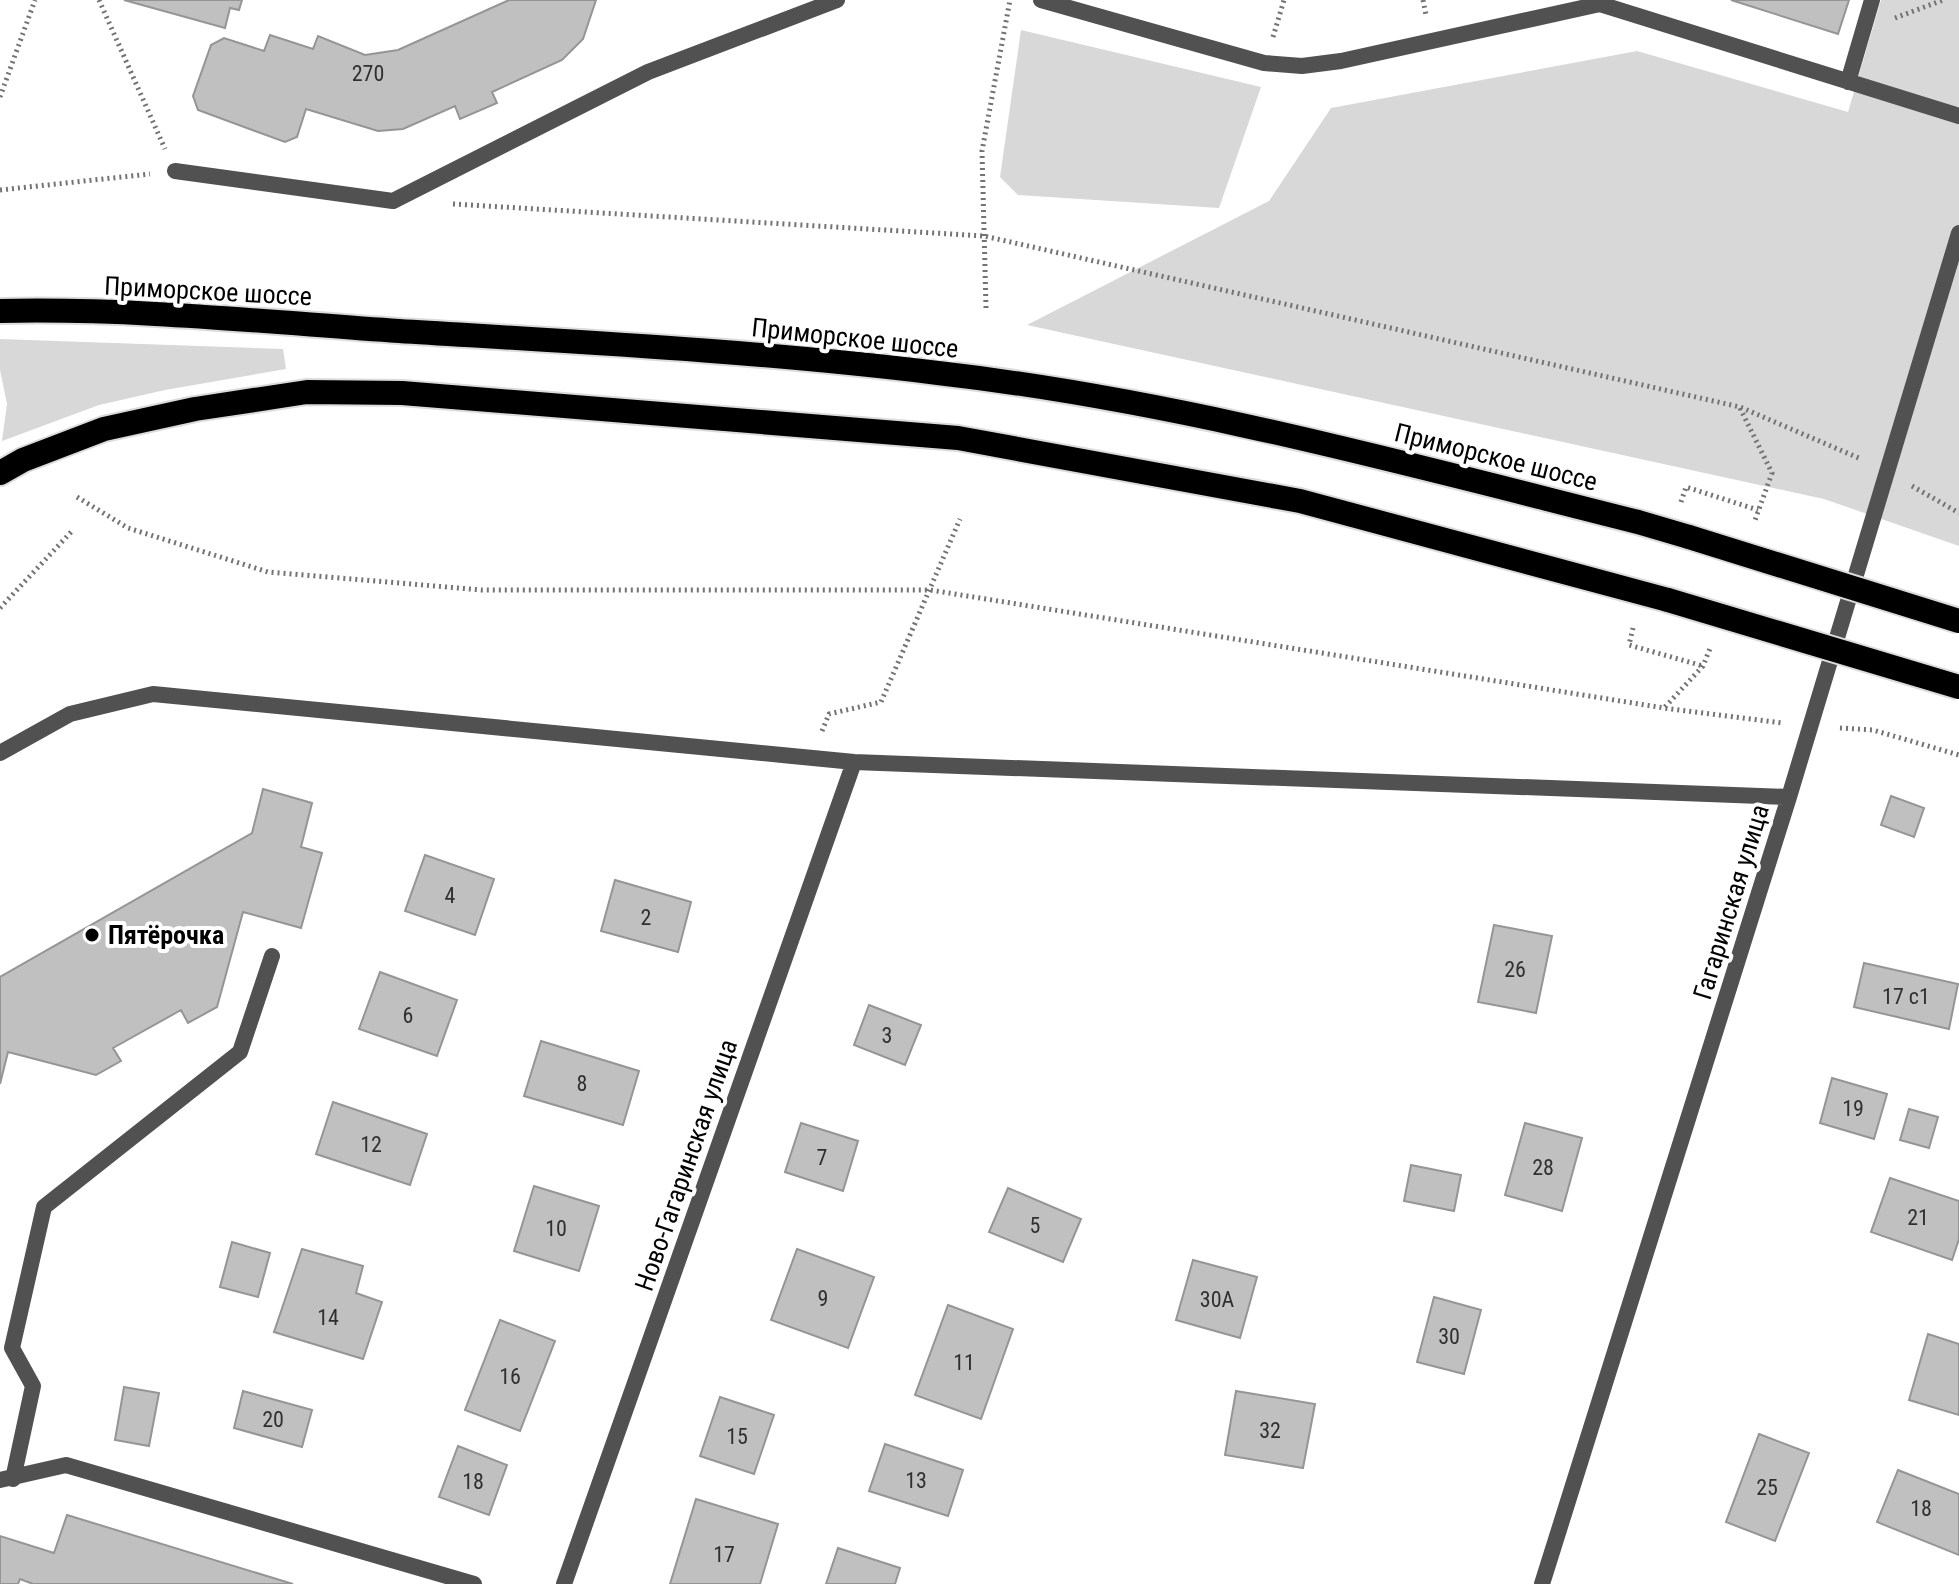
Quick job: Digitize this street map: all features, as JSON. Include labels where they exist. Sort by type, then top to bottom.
[{"type":"highway","name":"Приморское шоссе","points":[[0,311],[122,314],[638,345],[940,373],[1124,401],[1330,445],[1638,522],[1959,621]]},
{"type":"highway","points":[[0,473],[23,460],[104,429],[195,409],[307,392],[433,396],[958,438],[1300,501],[1668,600],[1959,687]]},
{"type":"street","points":[[175,171],[393,201],[648,72],[837,0]]},
{"type":"street","points":[[1041,0],[1264,63],[1302,66],[1341,61],[1600,2],[1959,116]]},
{"type":"street","points":[[1848,82],[1872,0]]},
{"type":"street","name":"Гагаринская улица","points":[[1542,1584],[1789,797],[1959,233]]},
{"type":"street","points":[[0,753],[70,714],[153,694],[854,762],[1789,797]]},
{"type":"street","name":"Ново-Гагаринская улица","points":[[564,1584],[854,762]]},
{"type":"street","points":[[272,956],[240,1052],[44,1207],[12,1348],[33,1386],[6,1479],[66,1465],[474,1584]]},
{"type":"path","points":[[0,97],[35,0]]},
{"type":"path","points":[[0,190],[175,171],[99,0]]},
{"type":"path","points":[[986,308],[982,151],[1011,0]]},
{"type":"path","points":[[1264,63],[1284,0]]},
{"type":"path","points":[[1864,29],[1943,0]]},
{"type":"path","points":[[393,201],[984,236],[1740,407],[1887,471],[1959,513]]},
{"type":"path","points":[[1681,504],[1686,487],[1758,510]]},
{"type":"path","points":[[77,497],[128,528],[268,572],[482,590],[930,590],[1648,705],[1810,726],[1873,730],[1959,755]]},
{"type":"path","points":[[812,757],[829,714],[881,702],[960,519]]},
{"type":"path","points":[[0,608],[73,530]]},
{"type":"path","points":[[1633,628],[1629,645],[1703,666]]},
{"type":"shaded area","points":[[1881,0],[1959,0],[1959,546],[1824,499],[1027,325],[1269,201],[1331,108],[1637,51],[1848,112]]},
{"type":"shaded area","points":[[1021,30],[1261,87],[1219,208],[1018,195],[1000,177]]},
{"type":"shaded area","points":[[0,339],[283,349],[286,369],[99,405],[2,441],[7,404],[0,370]]},
{"type":"building","points":[[124,0],[242,0],[239,10],[230,8],[225,28]]},
{"type":"building","points":[[509,0],[596,0],[583,39],[562,60],[492,92],[497,103],[460,119],[455,106],[403,129],[378,131],[306,109],[297,137],[285,142],[198,110],[193,96],[211,45],[224,38],[264,51],[270,35],[313,49],[318,36],[365,55],[398,50]]},
{"type":"building","points":[[1731,0],[1849,0],[1838,34]]},
{"type":"building","points":[[263,789],[312,803],[301,847],[322,853],[301,928],[243,912],[217,1007],[188,1023],[181,1010],[113,1048],[121,1061],[96,1075],[8,1052],[0,1084],[0,977],[252,833]]},
{"type":"building","points":[[1891,796],[1924,808],[1914,837],[1881,825]]},
{"type":"building","points":[[425,855],[494,879],[475,935],[405,911]]},
{"type":"building","points":[[615,880],[691,902],[678,952],[601,931]]},
{"type":"building","points":[[1494,925],[1552,936],[1536,1013],[1478,1002]]},
{"type":"building","points":[[1864,963],[1958,984],[1949,1029],[1854,1007]]},
{"type":"building","points":[[380,972],[457,1000],[437,1056],[359,1029]]},
{"type":"building","points":[[869,1005],[921,1025],[905,1065],[854,1045]]},
{"type":"building","points":[[541,1041],[639,1071],[623,1125],[524,1096]]},
{"type":"building","points":[[1832,1078],[1887,1094],[1874,1139],[1820,1123]]},
{"type":"building","points":[[333,1102],[427,1134],[410,1185],[316,1154]]},
{"type":"building","points":[[1909,1109],[1938,1117],[1929,1148],[1900,1140]]},
{"type":"building","points":[[801,1123],[858,1141],[843,1191],[785,1172]]},
{"type":"building","points":[[1525,1123],[1582,1138],[1562,1211],[1505,1195]]},
{"type":"building","points":[[1411,1165],[1461,1175],[1454,1211],[1404,1201]]},
{"type":"building","points":[[1890,1178],[1959,1201],[1959,1239],[1952,1260],[1871,1232]]},
{"type":"building","points":[[534,1186],[599,1206],[579,1271],[514,1251]]},
{"type":"building","points":[[1008,1188],[1081,1219],[1063,1262],[989,1232]]},
{"type":"building","points":[[232,1242],[270,1253],[258,1297],[220,1287]]},
{"type":"building","points":[[302,1249],[363,1266],[356,1293],[382,1302],[363,1359],[274,1332]]},
{"type":"building","points":[[797,1249],[874,1277],[848,1348],[771,1320]]},
{"type":"building","points":[[1193,1260],[1257,1277],[1240,1338],[1176,1320]]},
{"type":"building","points":[[1434,1297],[1481,1310],[1464,1374],[1417,1362]]},
{"type":"building","points":[[948,1305],[1013,1329],[981,1419],[915,1395]]},
{"type":"building","points":[[500,1320],[555,1341],[520,1431],[465,1410]]},
{"type":"building","points":[[1928,1334],[1959,1344],[1959,1415],[1909,1400]]},
{"type":"building","points":[[124,1387],[159,1393],[149,1446],[115,1440]]},
{"type":"building","points":[[243,1391],[312,1410],[302,1447],[234,1428]]},
{"type":"building","points":[[1236,1391],[1315,1404],[1303,1468],[1225,1455]]},
{"type":"building","points":[[720,1397],[774,1415],[754,1474],[700,1456]]},
{"type":"building","points":[[1759,1434],[1809,1453],[1775,1541],[1726,1522]]},
{"type":"building","points":[[885,1444],[963,1470],[948,1516],[869,1491]]},
{"type":"building","points":[[458,1446],[507,1465],[489,1515],[439,1497]]},
{"type":"building","points":[[1898,1470],[1959,1494],[1959,1555],[1877,1522]]},
{"type":"building","points":[[696,1499],[778,1524],[760,1584],[670,1584]]},
{"type":"building","points":[[67,1515],[293,1584],[33,1584],[20,1579],[18,1584],[0,1584],[0,1536],[54,1553]]},
{"type":"building","points":[[838,1548],[900,1568],[895,1584],[826,1584]]},
{"type":"place","name":"Пятёрочка","points":[[92,935]]}]
